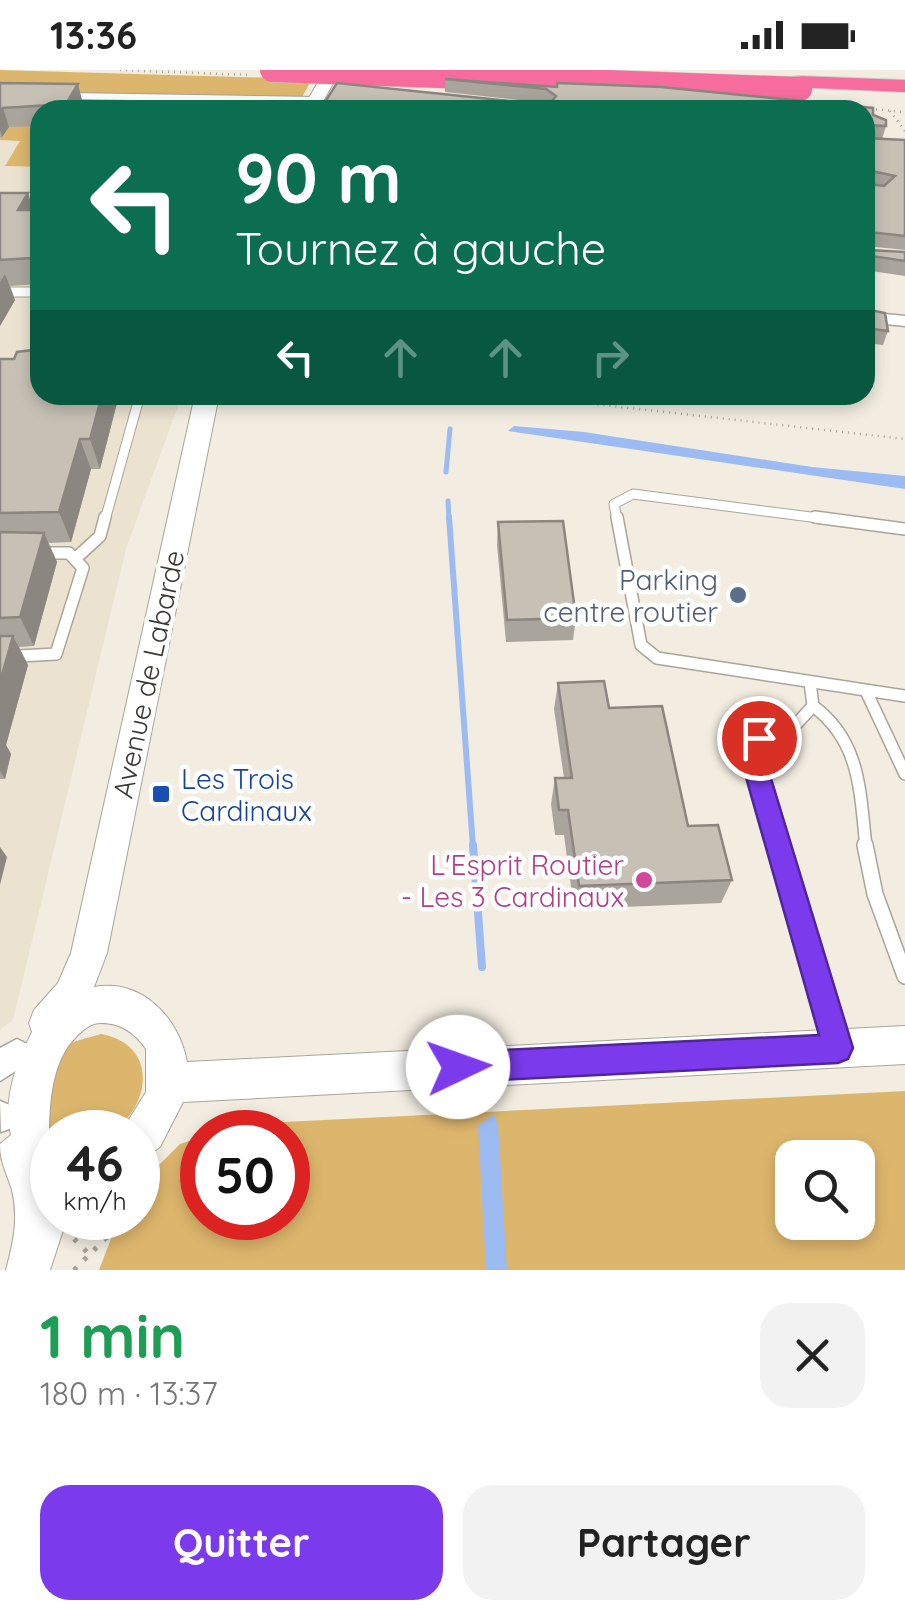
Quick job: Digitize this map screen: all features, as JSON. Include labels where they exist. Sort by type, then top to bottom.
[{"type":"highway","points":[[272,70],[905,86]]},
{"type":"highway","points":[[467,70],[799,86],[897,102]]},
{"type":"main road","name":"Avenue de Labarde","points":[[9,1060],[71,996],[89,953],[205,405]]},
{"type":"main road","points":[[89,953],[101,986],[142,1016],[164,1044],[168,1083],[158,1110]]},
{"type":"main road","points":[[48,1022],[88,1006],[126,1008]]},
{"type":"main road","points":[[168,1083],[905,1045]]},
{"type":"main road","points":[[9,1060],[1,1096],[30,1180]]},
{"type":"street","points":[[875,318],[905,321]]},
{"type":"lane","points":[[65,96],[324,91]]},
{"type":"lane","points":[[0,208],[30,208]]},
{"type":"lane","points":[[0,292],[30,292]]},
{"type":"lane","points":[[75,559],[100,536],[137,405]]},
{"type":"lane","points":[[905,529],[633,494],[614,504],[641,645],[657,658],[905,696]]},
{"type":"lane","points":[[0,657],[56,654],[84,568],[70,554],[32,552]]},
{"type":"lane","points":[[810,682],[812,706],[788,733],[759,738],[750,749],[838,1048]]},
{"type":"lane","points":[[866,691],[905,774]]},
{"type":"lane","points":[[812,706],[831,716],[845,733],[858,775],[868,869],[905,976]]},
{"type":"path","points":[[897,102],[905,112]]},
{"type":"path","points":[[897,102],[905,130]]},
{"type":"path","points":[[603,405],[905,439]]},
{"type":"path","points":[[74,1270],[105,1240]]},
{"type":"shaded area","points":[[0,70],[312,79],[300,100],[30,100],[30,167],[5,166],[20,141],[0,140]]},
{"type":"shaded area","points":[[0,140],[21,141],[6,166],[30,167],[30,405],[178,405],[126,549],[13,1020],[0,1030]]},
{"type":"shaded area","points":[[101,1034],[132,1050],[143,1076],[132,1110],[36,1110],[33,1091],[66,1044]]},
{"type":"shaded area","points":[[905,1091],[905,1270],[99,1270],[111,1240],[160,1240],[160,1164],[180,1144],[180,1240],[310,1240],[310,1121]]},
{"type":"water","points":[[514,426],[905,476],[905,489],[508,431]]},
{"type":"water","points":[[494,1114],[498,1125],[507,1270],[486,1270],[478,1126]]},
{"type":"building","points":[[445,79],[557,87],[557,83],[661,87],[792,100],[553,100],[556,96],[546,89]]},
{"type":"building","points":[[0,83],[78,84],[68,100],[30,100],[30,106],[0,111]]},
{"type":"building","points":[[337,83],[500,100],[326,100]]},
{"type":"building","points":[[875,116],[886,120],[886,126],[875,125]]},
{"type":"building","points":[[875,138],[905,140],[905,236],[875,233],[875,185],[884,186],[895,176],[875,172]]},
{"type":"building","points":[[0,193],[28,193],[18,210],[30,210],[30,258],[0,260]]},
{"type":"building","points":[[875,250],[905,252],[905,261],[875,256]]},
{"type":"building","points":[[875,311],[885,313],[888,331],[875,329]]},
{"type":"building","points":[[30,350],[30,405],[99,405],[90,439],[80,439],[59,512],[0,513],[0,359],[14,359],[17,352]]},
{"type":"building","points":[[563,521],[576,618],[507,620],[498,522]]},
{"type":"building","points":[[0,532],[44,533],[20,617],[0,618]]},
{"type":"building","points":[[0,636],[13,636],[0,682]]},
{"type":"building","points":[[604,681],[609,708],[662,706],[688,826],[718,825],[732,880],[579,886],[568,810],[559,810],[555,778],[572,778],[558,683]]},
{"type":"waterway","points":[[446,472],[450,429]]},
{"type":"waterway","points":[[448,501],[449,520]]},
{"type":"waterway","points":[[449,517],[473,847]]},
{"type":"waterway","points":[[473,845],[482,967]]},
{"type":"place","name":"Parking centre routier","points":[[738,595]]},
{"type":"place","name":"Les Trois Cardinaux","points":[[161,794]]},
{"type":"place","name":"L'Esprit Routier - Les 3 Cardinaux","points":[[644,880]]},
{"type":"route","points":[[458,1067],[838,1048],[750,749],[759,738]]}]
